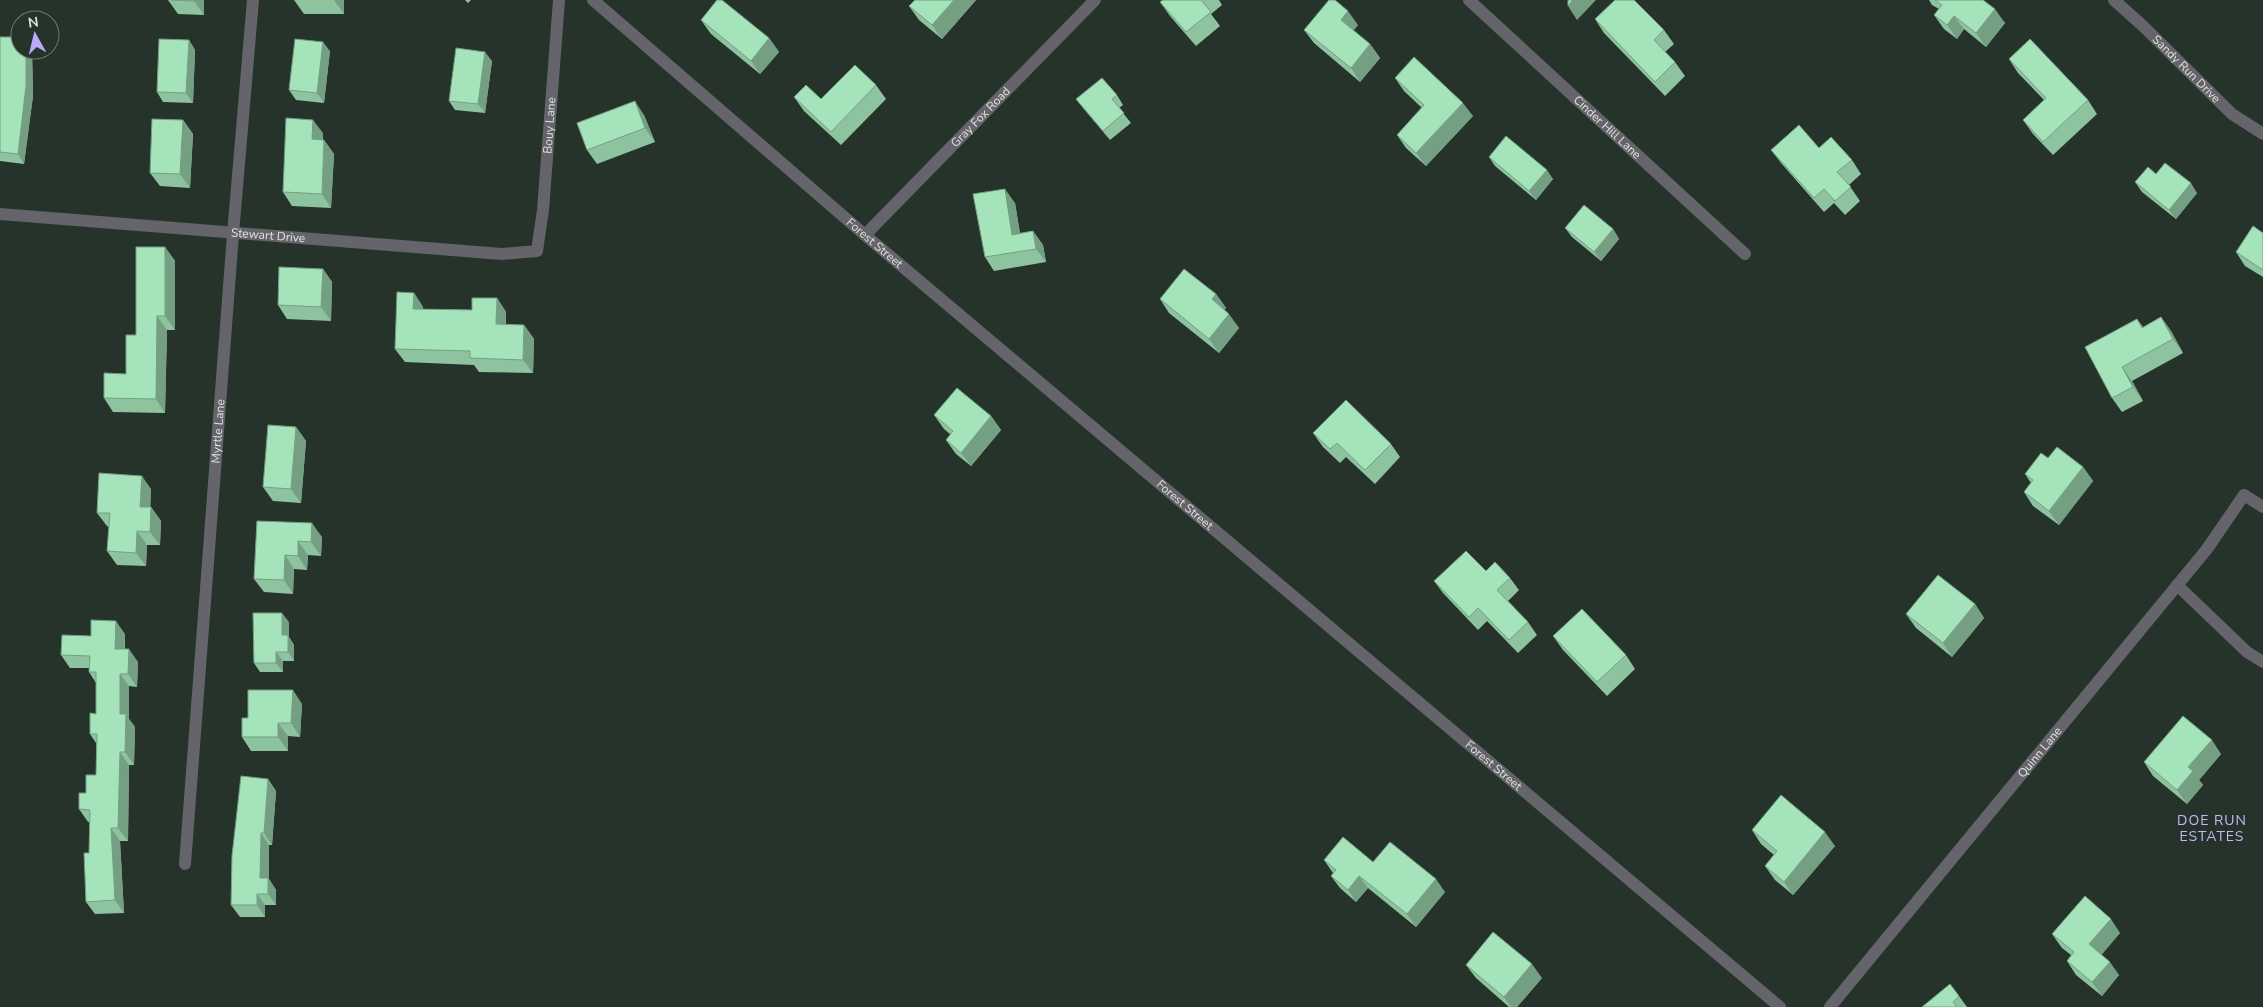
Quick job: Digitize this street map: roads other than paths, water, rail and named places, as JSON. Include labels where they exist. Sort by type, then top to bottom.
[{"type":"street","name":"Myrtle Lane","points":[[186,864],[233,234],[253,0]]},
{"type":"street","name":"Bouy Lane","points":[[537,252],[543,210],[559,0]]},
{"type":"street","name":"Forest Street","points":[[593,0],[865,235],[1780,1007]]},
{"type":"street","name":"Gray Fox Road","points":[[865,235],[1095,0]]},
{"type":"street","name":"Cinder Hill Lane","points":[[1469,0],[1745,254]]},
{"type":"street","name":"Sandy Run Drive","points":[[2114,0],[2232,114],[2263,134]]},
{"type":"street","name":"Stewart Drive","points":[[0,214],[502,254],[537,252]]},
{"type":"street","name":"Quinn Lane","points":[[1830,1007],[2207,549],[2244,495],[2263,508]]},
{"type":"street","points":[[2177,585],[2247,652],[2263,662]]},
{"type":"district","name":"DOE RUN ESTATES","points":[[2212,828]]}]
